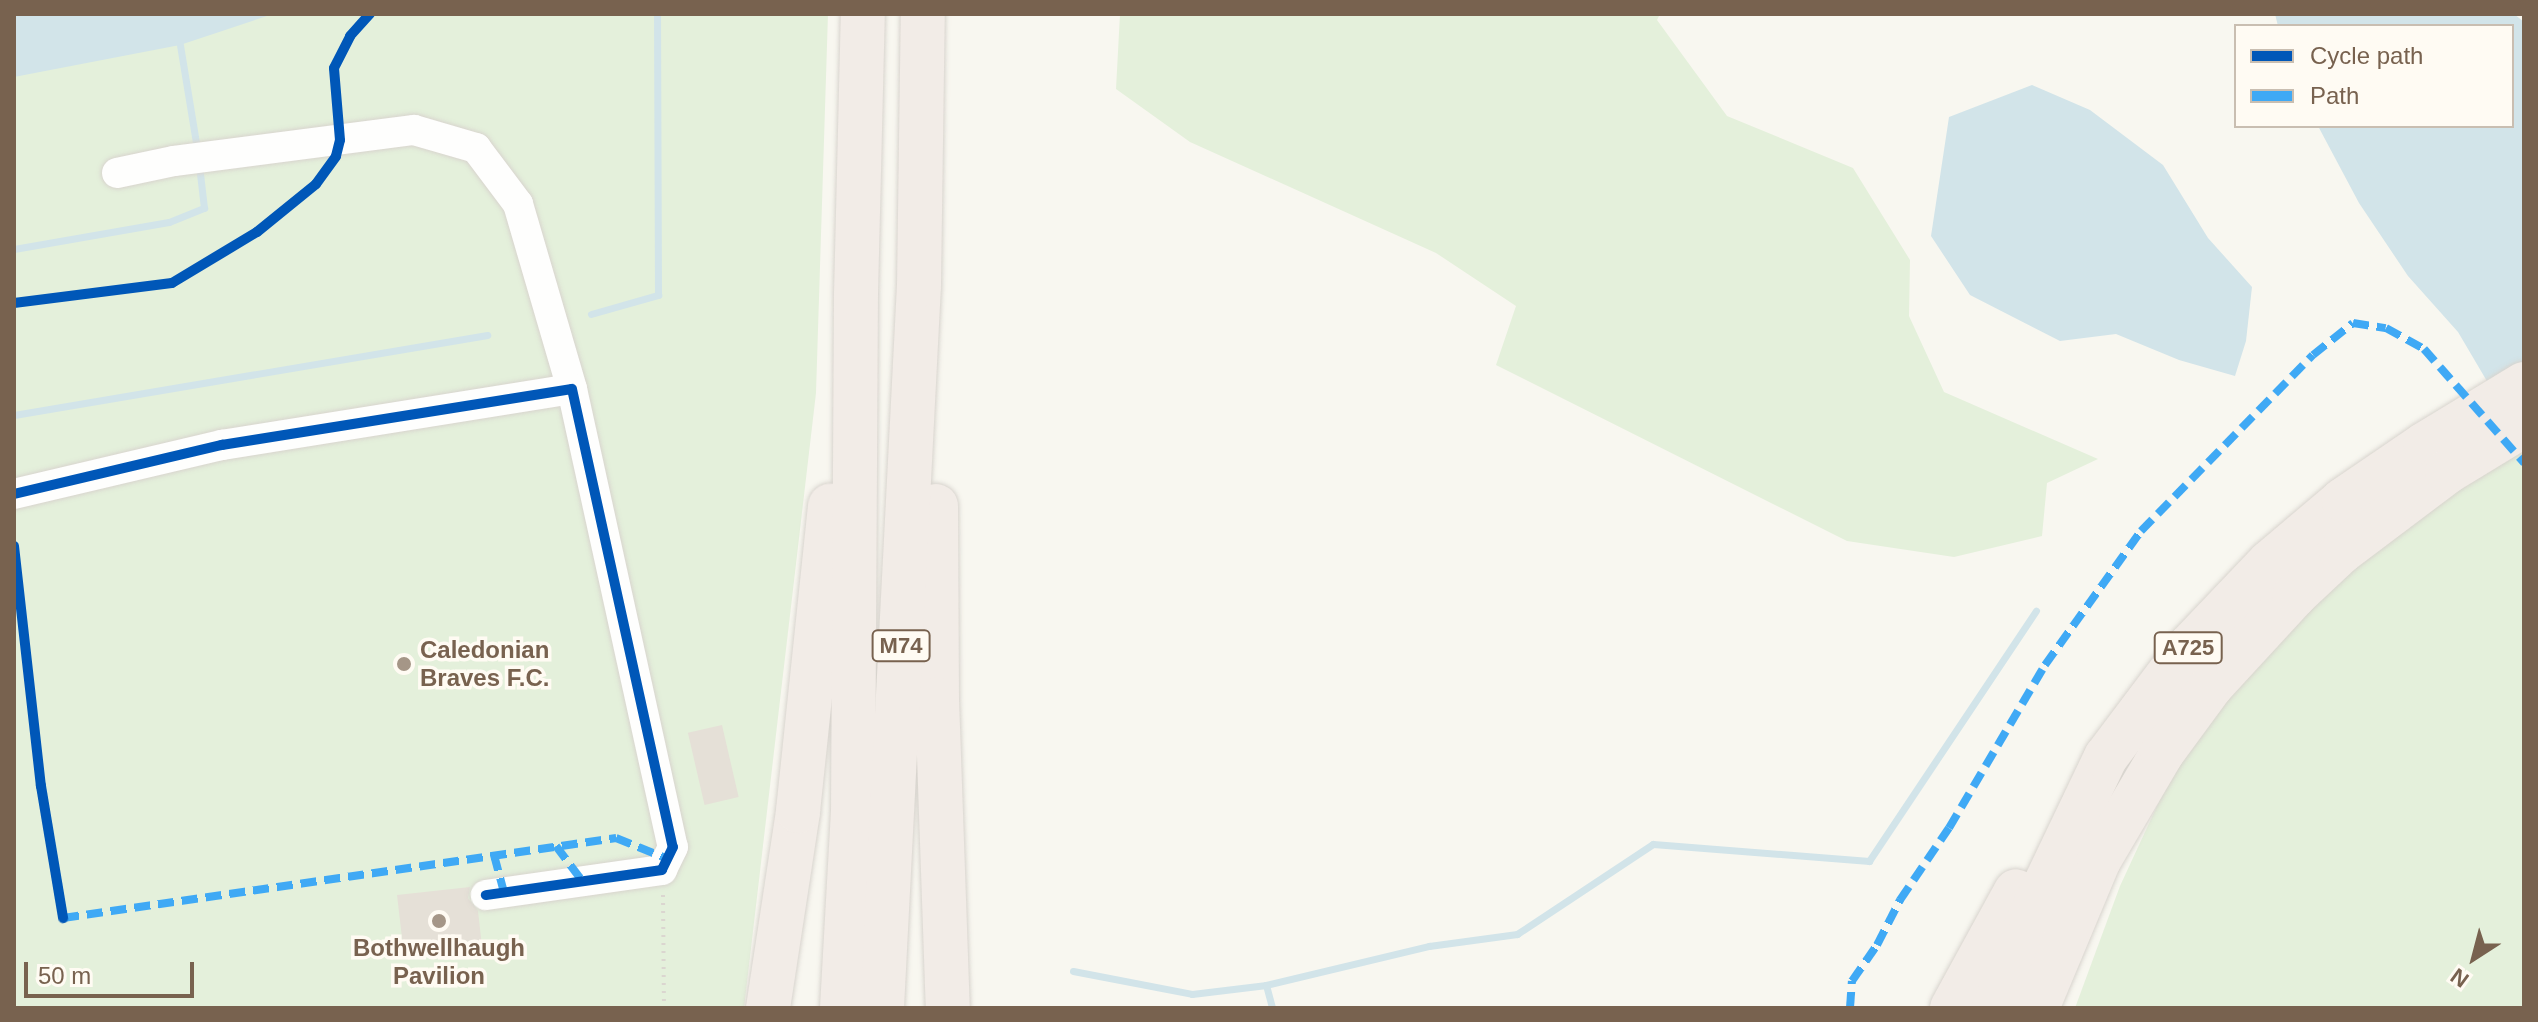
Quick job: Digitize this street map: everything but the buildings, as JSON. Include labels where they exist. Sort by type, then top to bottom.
[{"type":"highway","name":"M74","points":[[842,1008],[853,812],[856,294],[863,14]]},
{"type":"highway","name":"M74","points":[[882,1008],[919,285],[923,14]]},
{"type":"highway","points":[[919,285],[936,435],[937,699],[948,1008]]},
{"type":"highway","points":[[768,1008],[798,811],[856,294]]},
{"type":"highway","name":"A725","points":[[2037,1008],[2099,860],[2162,753],[2237,656],[2436,458],[2524,384]]},
{"type":"highway","name":"A725","points":[[1952,1008],[2023,880],[2106,757],[2189,647],[2260,572],[2343,500],[2436,458],[2524,425]]},
{"type":"highway","name":"A725","points":[[1994,1008],[2030,916],[2106,757]]},
{"type":"highway","points":[[2060,1008],[2081,949],[2099,860]]},
{"type":"street","points":[[117,173],[174,161],[414,130],[476,148],[518,204],[572,389],[673,847],[662,870],[486,895]]},
{"type":"street","points":[[14,494],[222,445],[572,389]]},
{"type":"path","points":[[662,870],[664,1008]]},
{"type":"green space","points":[[14,14],[828,14],[816,393],[744,1008],[14,1008]]},
{"type":"green space","points":[[1120,14],[1660,14],[1657,20],[1727,116],[1853,168],[1910,260],[1909,316],[1944,392],[2098,459],[2047,483],[2042,536],[1954,557],[1847,541],[1496,365],[1516,306],[1436,253],[1190,142],[1116,89]]},
{"type":"green space","points":[[2524,450],[2524,1008],[2075,1008],[2120,886],[2176,765],[2265,652],[2320,593],[2460,488]]},
{"type":"shaded area","points":[[14,14],[273,14],[180,45],[14,77]]},
{"type":"shaded area","points":[[2275,14],[2514,14],[2524,22],[2524,444],[2458,332],[2408,276],[2359,203],[2319,128],[2514,128],[2514,24],[2278,24]]},
{"type":"shaded area","points":[[2032,85],[2090,110],[2163,165],[2208,238],[2252,287],[2246,341],[2235,376],[2179,360],[2116,334],[2060,341],[1970,295],[1931,236],[1949,117]]},
{"type":"waterway","points":[[591,314],[658,295],[657,14]]},
{"type":"waterway","points":[[180,45],[197,149]]},
{"type":"waterway","points":[[14,249],[169,222],[204,208],[199,165]]},
{"type":"waterway","points":[[14,415],[487,335]]},
{"type":"waterway","points":[[1073,971],[1192,994],[1266,985],[1429,946],[1517,934],[1653,844],[1869,861],[2036,611]]},
{"type":"waterway","points":[[1266,985],[1272,1008]]},
{"type":"marked path","points":[[1850,1008],[1852,981],[1877,945],[1900,900],[1949,828],[2045,665],[2141,531],[2313,355],[2353,323],[2386,328],[2424,349],[2524,463]]},
{"type":"marked path","points":[[62,911],[63,918],[616,838],[668,859]]},
{"type":"marked path","points":[[556,846],[583,882]]},
{"type":"marked path","points":[[494,855],[504,893]]},
{"type":"cycle path","points":[[14,303],[172,283],[257,232],[316,184],[336,156],[340,140],[334,68],[350,36],[370,14]]},
{"type":"cycle path","points":[[14,494],[222,445],[572,389],[673,847],[662,870],[486,895]]},
{"type":"cycle path","points":[[14,546],[41,786],[63,918]]},
{"type":"place","name":"Caledonian Braves F.C.","points":[[404,664]]},
{"type":"place","name":"Bothwellhaugh Pavilion","points":[[439,921]]}]
